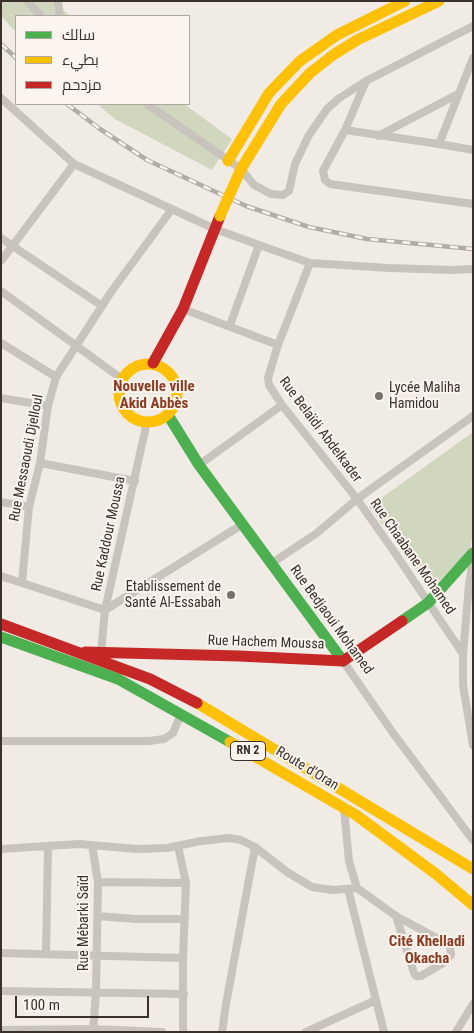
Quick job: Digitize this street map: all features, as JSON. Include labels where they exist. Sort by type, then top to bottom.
[{"type":"street","points":[[27,1],[40,15]]},
{"type":"street","points":[[58,1],[60,15]]},
{"type":"street","points":[[228,160],[269,93],[289,71],[320,46],[350,28],[405,1]]},
{"type":"street","points":[[153,363],[183,309],[220,216],[241,170],[280,104],[300,82],[328,58],[357,40],[439,1]]},
{"type":"street","points":[[148,105],[228,160],[241,170],[254,185],[271,194],[281,195],[286,193],[295,164],[309,136],[327,109],[338,99],[366,81],[473,26]]},
{"type":"street","points":[[320,46],[328,58]]},
{"type":"street","points":[[439,144],[473,58]]},
{"type":"street","points":[[366,81],[345,130],[323,171],[323,177],[327,182],[473,204]]},
{"type":"street","points":[[378,136],[458,94]]},
{"type":"street","points":[[1,98],[74,164],[215,229],[259,245],[310,263],[398,269],[473,269]]},
{"type":"street","points":[[345,130],[473,150]]},
{"type":"street","points":[[1,260],[74,164]]},
{"type":"street","name":"Rue Messaoudi Djelloul","points":[[22,582],[29,507],[40,463],[48,406],[56,377],[75,345],[172,209]]},
{"type":"street","points":[[1,238],[102,306]]},
{"type":"street","points":[[230,325],[259,245]]},
{"type":"street","name":"Rue Belaïdi Abdelkader","points":[[310,263],[278,345],[268,381],[270,388],[282,405],[357,499]]},
{"type":"street","points":[[1,291],[122,379]]},
{"type":"street","points":[[183,309],[230,325],[278,345]]},
{"type":"street","points":[[1,343],[56,377]]},
{"type":"street","points":[[153,363],[168,371],[175,379],[178,390],[177,400],[168,415],[158,420],[139,421],[124,409],[119,396],[119,389],[122,379],[128,370],[136,366],[153,363]]},
{"type":"street","points":[[1,398],[48,406]]},
{"type":"street","points":[[199,465],[282,405]]},
{"type":"street","name":"Rue Bedjaoui Mohamed","points":[[168,415],[199,465],[473,840]]},
{"type":"street","points":[[272,563],[317,533],[357,499],[473,416]]},
{"type":"street","name":"Rue Kaddour Moussa","points":[[101,653],[105,610],[147,422]]},
{"type":"street","points":[[40,463],[135,481]]},
{"type":"street","name":"Rue Chaabane Mohamed","points":[[357,499],[463,654]]},
{"type":"street","points":[[1,502],[29,507]]},
{"type":"street","points":[[1,576],[105,610],[243,524]]},
{"type":"street","name":"Rue Hachem Moussa","points":[[78,652],[343,661],[428,603],[473,553]]},
{"type":"street","points":[[473,561],[469,584],[463,654],[463,685],[473,745]]},
{"type":"street","name":"Route d'Oran","points":[[1,624],[150,679],[205,707],[473,869]]},
{"type":"street","name":"Route d'Oran","points":[[1,637],[118,679],[278,768],[344,808],[436,874],[473,905]]},
{"type":"street","points":[[1,741],[149,741],[164,739],[173,732],[181,714]]},
{"type":"street","points":[[344,808],[349,861],[357,888],[396,916],[446,943],[450,947],[451,955],[443,963],[421,976],[416,976],[396,916]]},
{"type":"street","points":[[1,850],[92,845],[138,849],[167,848],[229,838],[241,840],[255,847],[287,872],[312,887],[333,890],[357,888]]},
{"type":"street","name":"Rue Mébarki Saïd","points":[[92,845],[98,882],[96,992],[93,1030]]},
{"type":"street","points":[[46,954],[48,846]]},
{"type":"street","points":[[178,846],[186,883],[183,1032]]},
{"type":"street","points":[[222,1032],[255,847]]},
{"type":"street","points":[[98,882],[186,883]]},
{"type":"street","points":[[348,889],[384,1032]]},
{"type":"street","points":[[98,916],[135,919],[185,919]]},
{"type":"street","points":[[1,952],[183,958]]},
{"type":"street","points":[[1,992],[184,994]]},
{"type":"street","points":[[306,1032],[376,1000]]},
{"type":"street","points":[[456,1032],[473,1004]]},
{"type":"street","points":[[1,1030],[162,1032]]},
{"type":"green space","points":[[1,1],[53,1],[69,15],[15,15],[15,31],[1,16]]},
{"type":"green space","points":[[98,105],[185,105],[232,139],[212,170],[115,119]]},
{"type":"green space","points":[[473,432],[473,532],[470,550],[431,589],[369,507]]},
{"type":"railway","points":[[1,44],[15,57]]},
{"type":"railway","points":[[68,105],[100,129],[147,160],[246,206],[309,227],[367,239],[473,249]]},
{"type":"traffic: fast","points":[[168,415],[199,465],[343,661]]},
{"type":"traffic: fast","points":[[402,621],[428,603],[473,553]]},
{"type":"traffic: fast","points":[[1,637],[118,679],[230,742]]},
{"type":"traffic: slow","points":[[228,161],[269,93],[300,61],[337,35],[405,1]]},
{"type":"traffic: slow","points":[[241,169],[281,104],[310,73],[333,55],[357,40],[439,1]]},
{"type":"traffic: slow","points":[[220,216],[241,169]]},
{"type":"traffic: slow","points":[[142,364],[154,364],[169,372],[177,387],[177,393],[177,399],[169,414],[154,422],[142,422],[127,414],[119,399],[119,387],[127,372],[142,364]]},
{"type":"traffic: slow","points":[[197,703],[473,869]]},
{"type":"traffic: slow","points":[[230,742],[356,815],[436,874],[473,905]]},
{"type":"traffic: jam","points":[[153,363],[183,309],[220,216]]},
{"type":"traffic: jam","points":[[85,652],[343,661],[402,621]]},
{"type":"traffic: jam","points":[[1,624],[150,679],[197,703]]},
{"type":"place","name":"Lycée Maliha Hamidou","points":[[379,396]]},
{"type":"place","name":"Etablissement de Santé Al-Essabah","points":[[231,595]]},
{"type":"district","name":"Nouvelle ville Akid Abbès","points":[[154,396]]},
{"type":"district","name":"Cité Khelladi Okacha","points":[[427,950]]}]
